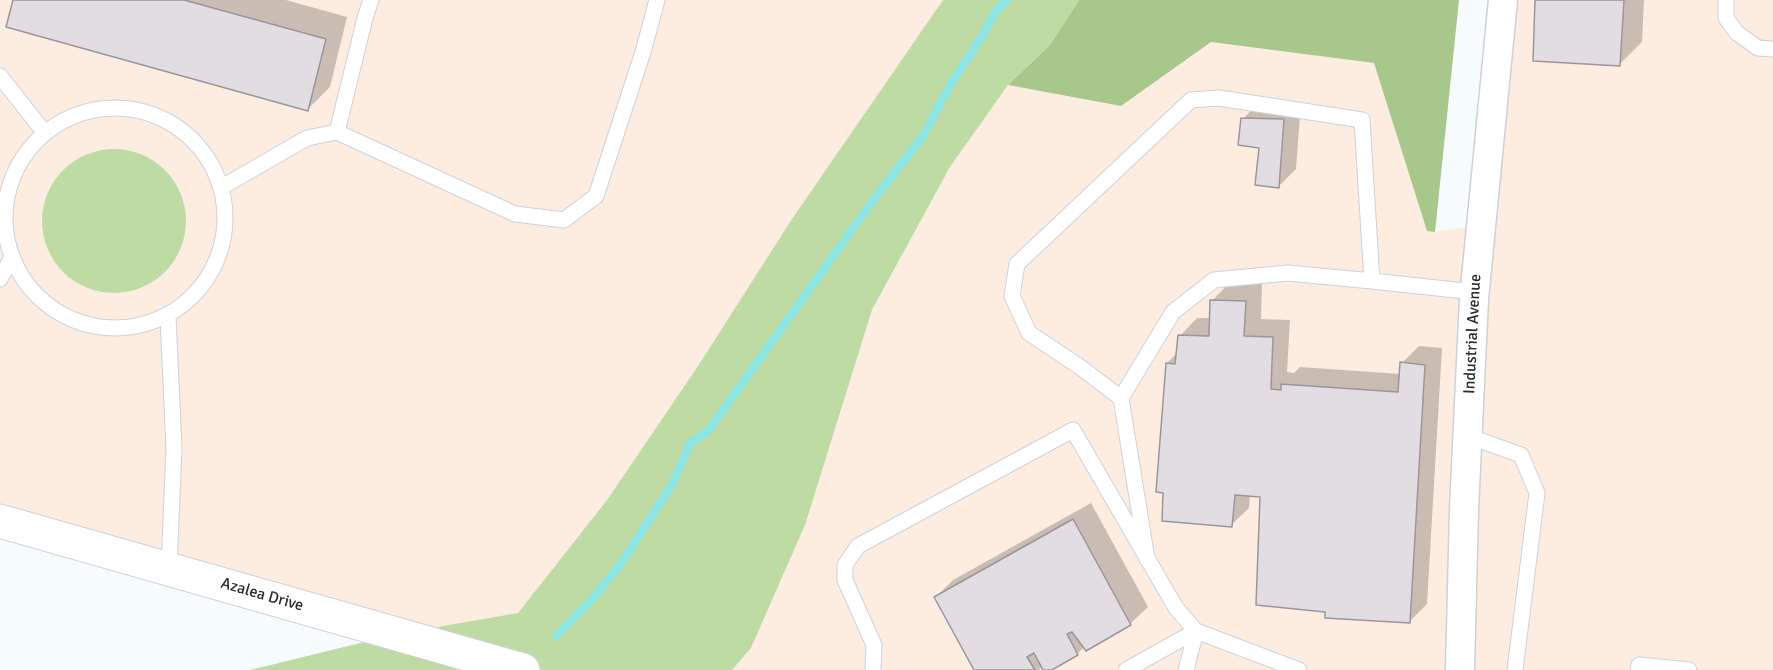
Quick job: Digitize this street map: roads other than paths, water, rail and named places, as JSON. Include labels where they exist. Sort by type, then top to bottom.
[{"type":"street","name":"Industrial Avenue","points":[[1460,670],[1474,292],[1503,0]]},
{"type":"street","name":"Azalea Drive","points":[[0,521],[523,670]]},
{"type":"lane","points":[[337,132],[371,0]]},
{"type":"lane","points":[[222,187],[307,138],[337,132],[515,214],[564,220],[596,196],[643,52],[657,0]]},
{"type":"lane","points":[[1726,0],[1726,18],[1737,33],[1758,48],[1773,49]]},
{"type":"lane","points":[[0,76],[44,132]]},
{"type":"lane","points":[[0,97],[20,102]]},
{"type":"lane","points":[[1121,398],[1029,333],[1012,296],[1017,264],[1191,100],[1219,98],[1362,120],[1372,281]]},
{"type":"lane","points":[[108,107],[143,111],[178,126],[205,153],[222,187],[227,224],[218,261],[198,293],[168,316],[131,328],[93,327],[58,314],[29,290],[11,260],[4,225],[7,191],[21,159],[44,132],[74,115],[108,107]]},
{"type":"lane","points":[[0,279],[11,260]]},
{"type":"lane","points":[[1148,559],[1121,398],[1173,312],[1214,280],[1288,273],[1474,292]]},
{"type":"lane","points":[[168,316],[174,448],[169,568]]},
{"type":"lane","points":[[873,670],[874,645],[845,580],[845,565],[858,546],[1073,430],[1176,608],[1196,631],[1299,670]]},
{"type":"lane","points":[[1468,436],[1521,455],[1538,493],[1515,670]]},
{"type":"lane","points":[[1126,670],[1196,631]]},
{"type":"lane","points":[[1186,670],[1196,631]]},
{"type":"lane","points":[[1638,670],[1639,665],[1689,670]]},
{"type":"waterway","points":[[556,636],[594,597],[622,562],[673,483],[690,443],[708,431],[874,199],[923,136],[950,85],[996,11],[1007,0]]}]
